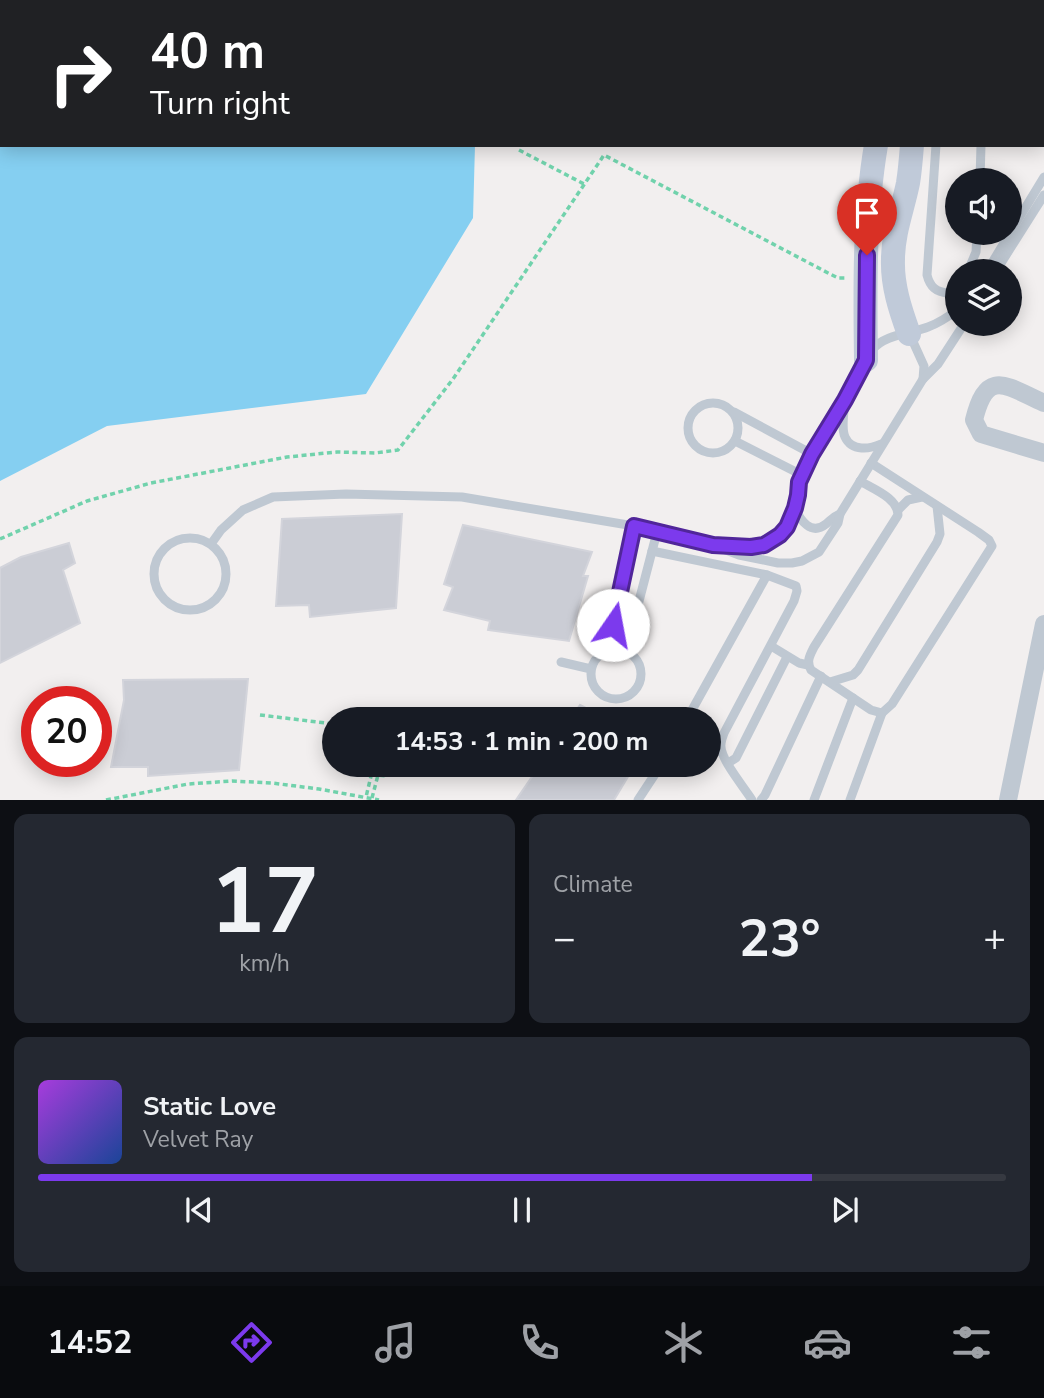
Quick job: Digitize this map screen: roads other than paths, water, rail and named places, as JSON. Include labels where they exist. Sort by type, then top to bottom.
[{"type":"street","points":[[866,360],[869,197],[876,147]]},
{"type":"street","points":[[909,334],[899,308],[893,257],[908,184],[912,147]]},
{"type":"street","points":[[1044,403],[1007,386],[996,384],[985,391],[977,405],[974,420],[981,434],[1044,453]]},
{"type":"street","points":[[1008,800],[1044,624]]},
{"type":"lane","points":[[936,147],[927,275],[934,289],[945,293]]},
{"type":"lane","points":[[980,168],[981,147]]},
{"type":"lane","points":[[994,259],[1044,177]]},
{"type":"lane","points":[[1004,259],[1044,195]]},
{"type":"lane","points":[[713,545],[751,547],[772,541],[780,535],[787,527],[795,508],[799,482],[812,454],[877,344],[945,318]]},
{"type":"lane","points":[[909,334],[924,366],[923,379]]},
{"type":"lane","points":[[211,544],[221,530],[243,510],[272,498],[346,494],[461,497],[634,526],[778,563],[802,561],[819,552],[923,379],[938,364],[956,336]]},
{"type":"lane","points":[[845,400],[844,433],[849,443],[863,449],[871,449],[883,443]]},
{"type":"lane","points":[[732,411],[738,434],[735,441],[723,452],[707,453],[694,445],[688,430],[691,415],[696,409],[711,403],[719,404],[812,454]]},
{"type":"lane","points":[[735,441],[802,475]]},
{"type":"lane","points":[[850,800],[882,713],[892,704],[992,546],[989,540],[978,532],[871,463]]},
{"type":"lane","points":[[860,481],[891,500],[896,505],[898,515],[814,647],[808,665],[811,670],[871,710],[882,713]]},
{"type":"lane","points":[[898,510],[908,500],[922,497]]},
{"type":"lane","points":[[830,682],[853,675],[858,670],[937,542],[940,534],[937,506]]},
{"type":"lane","points":[[795,508],[802,523],[813,527],[826,524],[840,514]]},
{"type":"lane","points":[[608,650],[634,526]]},
{"type":"lane","points":[[626,651],[657,532]]},
{"type":"lane","points":[[182,538],[211,544],[224,561],[226,572],[225,583],[215,600],[196,610],[186,610],[167,602],[155,585],[153,575],[158,555],[164,548],[182,538]]},
{"type":"lane","points":[[652,551],[767,575],[796,586],[794,601],[720,745],[728,763],[752,800]]},
{"type":"lane","points":[[694,707],[767,575]]},
{"type":"lane","points":[[771,646],[799,663],[808,665]]},
{"type":"lane","points":[[608,650],[626,651],[636,659],[641,670],[640,682],[634,692],[617,700],[601,694],[591,677],[591,669],[598,656],[608,650]]},
{"type":"lane","points":[[728,763],[736,758],[788,657]]},
{"type":"lane","points":[[561,662],[591,669]]},
{"type":"lane","points":[[761,800],[821,676]]},
{"type":"lane","points":[[814,800],[853,698]]},
{"type":"lane","points":[[638,800],[653,777]]},
{"type":"water","points":[[0,147],[475,147],[473,218],[366,394],[107,426],[0,481]]}]
